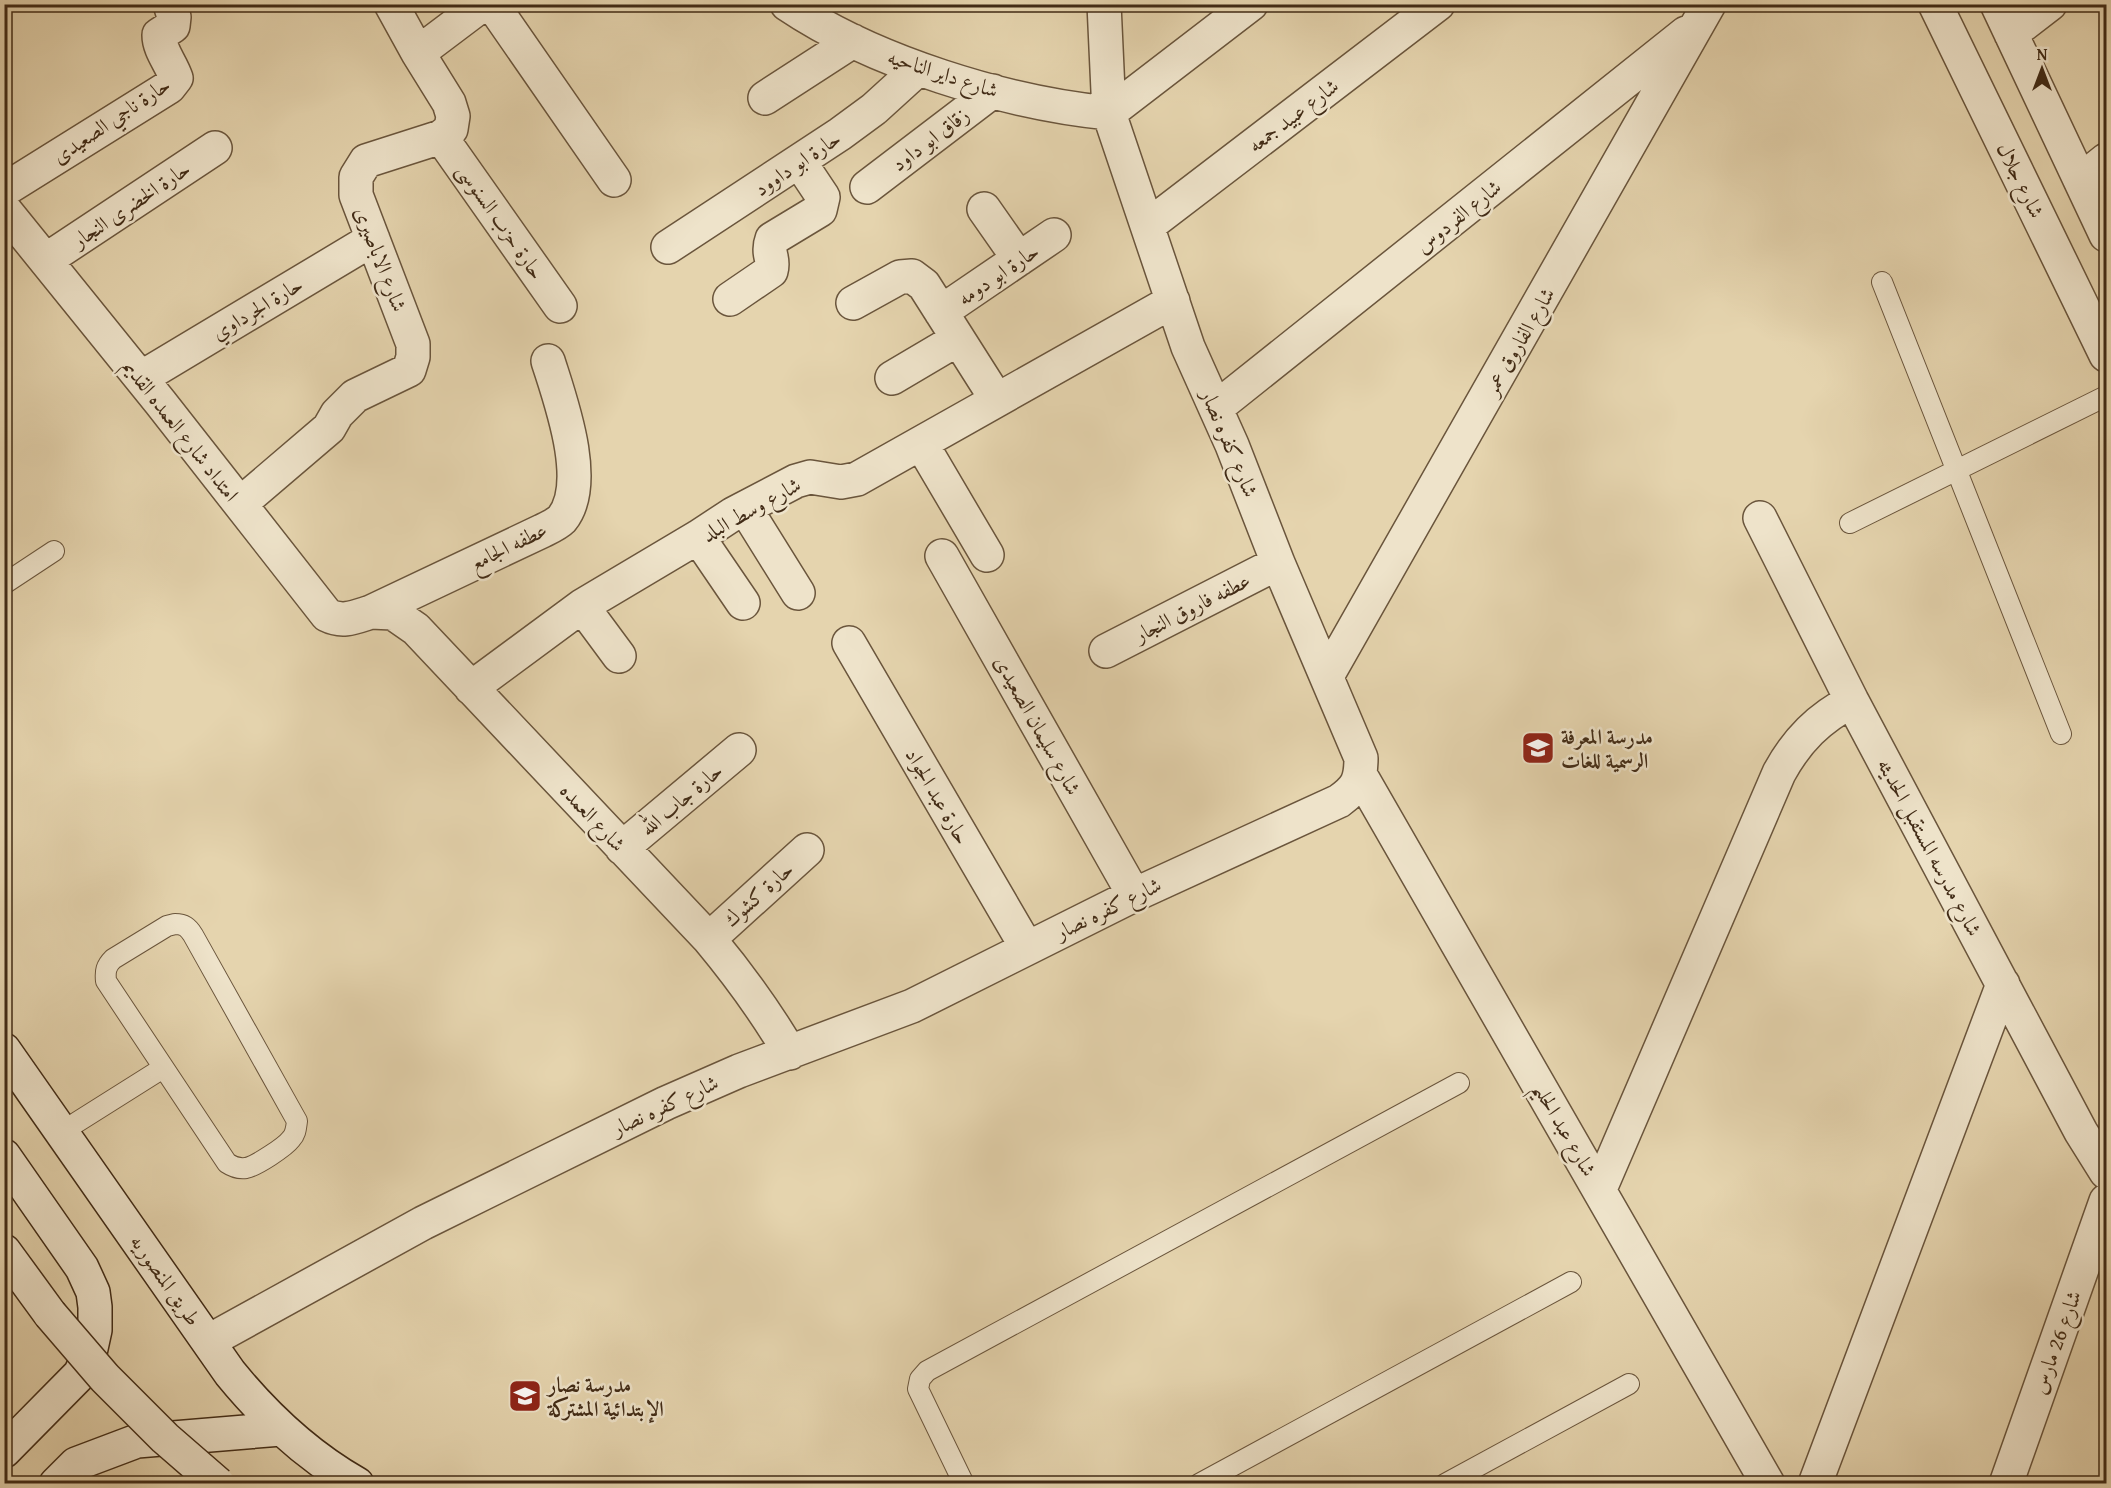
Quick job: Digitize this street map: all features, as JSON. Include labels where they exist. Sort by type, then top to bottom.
[{"type":"street","name":"حارة ناجي الصعيدى","points":[[4,190],[169,87],[176,78],[172,66],[159,45],[159,35],[173,26],[174,17],[170,4]]},
{"type":"street","points":[[391,4],[449,103],[453,116],[451,129],[441,137]]},
{"type":"street","points":[[418,53],[483,4]]},
{"type":"street","points":[[492,4],[614,180]]},
{"type":"street","name":"شارع كفره نصار","points":[[208,1341],[434,1218],[666,1103],[740,1071],[912,1006],[1134,895],[1339,801],[1353,791],[1361,776],[1361,758],[1278,563],[1216,408],[1188,347],[1149,225],[1109,113],[1104,4]]},
{"type":"street","points":[[1109,113],[1251,4]]},
{"type":"street","name":"شارع عبيد جمعه","points":[[1149,225],[1438,4]]},
{"type":"street","name":"شارع جلال","points":[[1935,4],[2106,355]]},
{"type":"street","points":[[1997,4],[2106,235]]},
{"type":"street","points":[[2011,34],[2050,4]]},
{"type":"street","name":"شارع داير الناحيه","points":[[793,6],[853,41],[918,69],[993,91],[1050,104],[1109,113]]},
{"type":"street","name":"شارع الفردوس","points":[[1216,408],[1704,14]]},
{"type":"street","name":"شارع الفاروق عمر","points":[[1327,676],[1704,14]]},
{"type":"street","points":[[765,98],[853,41]]},
{"type":"street","name":"حارة ابو داوود","points":[[668,247],[874,109],[918,69]]},
{"type":"street","name":"زقاق ابو داود","points":[[867,187],[993,91]]},
{"type":"street","name":"شارع الاباصيرى","points":[[240,504],[329,428],[337,414],[354,396],[409,370],[413,357],[413,344],[356,195],[356,177],[366,161],[441,137]]},
{"type":"street","name":"حارة حزب السنوسى","points":[[441,137],[560,306]]},
{"type":"street","name":"حارة الخضرى النجار","points":[[46,260],[216,148]]},
{"type":"street","points":[[2080,180],[2106,160]]},
{"type":"street","points":[[730,299],[771,271],[773,263],[768,249],[772,239],[820,210],[824,197],[799,161]]},
{"type":"street","name":"امتداد شارع العمده القديم","points":[[4,209],[141,378],[327,615],[336,620],[349,620],[371,612]]},
{"type":"street","points":[[984,209],[1019,259]]},
{"type":"street","name":"حارة ابو دومه","points":[[941,312],[1054,235]]},
{"type":"street","name":"حارة الجرداوي","points":[[141,378],[373,239]]},
{"type":"street","name":"حارة ابو دومه","points":[[853,303],[900,278],[912,276],[924,285],[997,400]]},
{"type":"street","name":"شارع وسط البلد","points":[[471,688],[582,606],[745,508],[796,481],[810,477],[841,482],[857,479],[1173,301]]},
{"type":"street","points":[[892,378],[958,339]]},
{"type":"street","name":"عطفه الجامع","points":[[371,612],[561,520],[569,506],[572,492],[573,457],[568,425],[548,361]]},
{"type":"street","points":[[921,443],[987,555]]},
{"type":"street","points":[[745,508],[798,593]]},
{"type":"street","name":"شارع مدرسه المستقبل الحديثه","points":[[1760,518],[1852,701],[2081,1132],[2106,1172]]},
{"type":"street","points":[[698,537],[743,603]]},
{"type":"street","name":"شارع سليمان الصعيدى","points":[[942,556],[1134,895]]},
{"type":"street","name":"عطفه فاروق النجار","points":[[1106,651],[1278,563]]},
{"type":"street","points":[[582,606],[619,656]]},
{"type":"street","name":"شارع العمده","points":[[371,612],[393,614],[416,629],[709,939],[743,980],[790,1053]]},
{"type":"street","name":"حارة عبد الجواد","points":[[849,643],[1027,948]]},
{"type":"street","points":[[1600,1189],[1779,772],[1802,738],[1833,711],[1852,701]]},
{"type":"street","name":"حارة جاب الله","points":[[622,848],[740,750]]},
{"type":"street","name":"شارع عبد الحليم","points":[[1361,776],[1768,1484]]},
{"type":"street","name":"حارة كشوك","points":[[709,939],[807,850]]},
{"type":"street","points":[[1815,1484],[2003,984]]},
{"type":"street","name":"طريق المنصوريه","points":[[4,1050],[63,1131],[230,1373],[281,1429],[314,1456],[357,1484]]},
{"type":"street","points":[[4,1156],[82,1268],[93,1292],[95,1307],[95,1330],[90,1353],[80,1374],[4,1451]]},
{"type":"street","name":"شارع 26 مارس","points":[[2006,1484],[2106,1201]]},
{"type":"street","points":[[4,1251],[50,1314],[105,1378],[165,1438],[218,1484]]},
{"type":"street","points":[[56,1484],[76,1464],[137,1441],[281,1429]]},
{"type":"lane","points":[[1882,282],[2061,734]]},
{"type":"lane","points":[[1850,523],[2106,396]]},
{"type":"lane","points":[[4,584],[54,551]]},
{"type":"lane","points":[[182,924],[189,928],[293,1112],[297,1121],[292,1138],[251,1166],[243,1169],[227,1163],[163,1068],[110,989],[105,973],[113,959],[167,926],[182,924]]},
{"type":"lane","points":[[63,1131],[163,1068]]},
{"type":"lane","points":[[964,1484],[918,1389],[920,1379],[927,1371],[1459,1083]]},
{"type":"lane","points":[[1199,1484],[1572,1282]]},
{"type":"lane","points":[[1445,1484],[1629,1384]]},
{"type":"place","name":"مدرسة المعرفة الرسمية للغات","points":[[1538,748]]},
{"type":"place","name":"مدرسة نصار الإبتدائية المشتركة","points":[[525,1396]]}]
